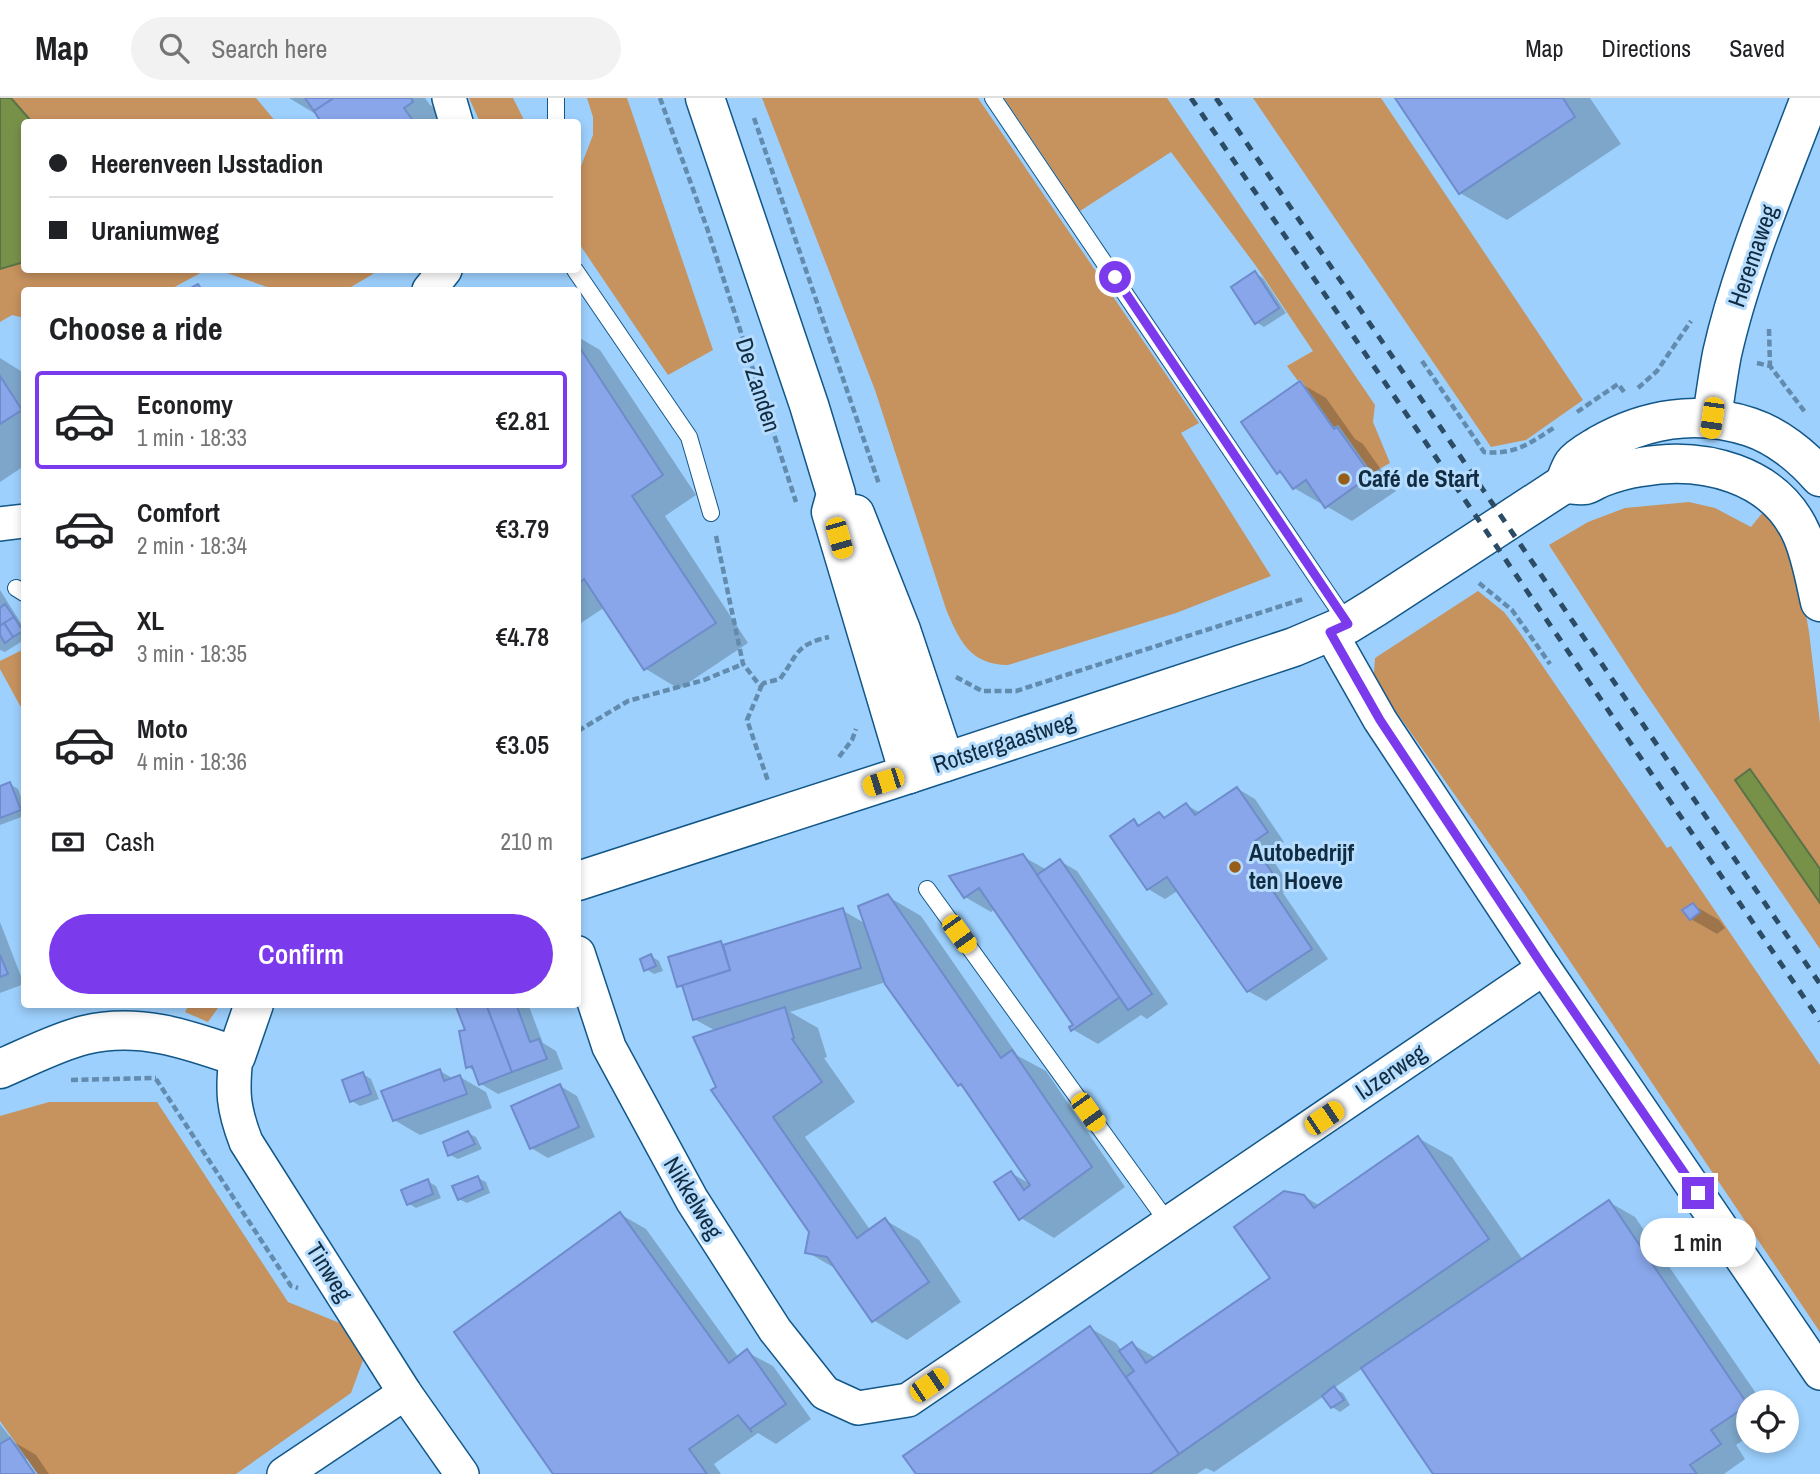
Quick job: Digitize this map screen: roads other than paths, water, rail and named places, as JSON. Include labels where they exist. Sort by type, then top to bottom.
[{"type":"main road","name":"De Zanden","points":[[705,98],[809,405],[836,494],[831,512],[909,774]]},
{"type":"main road","name":"Heremaweg","points":[[1712,418],[1722,354],[1733,315],[1756,242],[1810,98]]},
{"type":"main road","name":"Rotstergaastweg","points":[[581,880],[1275,654],[1339,628],[1564,484],[1573,464],[1589,450],[1627,430],[1662,421],[1712,418],[1750,427],[1770,436],[1805,461],[1820,477]]},
{"type":"main road","points":[[1705,466],[1712,418]]},
{"type":"main road","name":"Rotstergaastweg","points":[[1564,484],[1586,485],[1619,471],[1648,466],[1705,466],[1741,474],[1763,488],[1782,505],[1801,532],[1820,602]]},
{"type":"main road","name":"De Zanden","points":[[836,494],[851,506],[901,630],[945,762]]},
{"type":"main road","points":[[0,1069],[84,1035],[125,1030],[168,1034],[236,1056],[253,1008]]},
{"type":"street","points":[[449,98],[455,119]]},
{"type":"street","points":[[0,524],[21,521]]},
{"type":"street","points":[[1339,628],[1380,720],[1544,968],[1820,1373]]},
{"type":"street","name":"Nikkelweg","points":[[581,962],[609,1048],[692,1200],[775,1330],[825,1393],[858,1408]]},
{"type":"street","name":"IJzerweg","points":[[858,1408],[908,1400],[1544,968]]},
{"type":"street","name":"Tinweg","points":[[236,1056],[233,1086],[236,1114],[246,1142],[405,1393],[462,1474]]},
{"type":"street","points":[[284,1474],[405,1393]]},
{"type":"lane","points":[[556,98],[556,119]]},
{"type":"lane","points":[[993,98],[1339,628]]},
{"type":"lane","points":[[577,273],[689,437],[712,513]]},
{"type":"lane","points":[[927,889],[1169,1224]]},
{"type":"railway","points":[[1191,98],[1820,1021]]},
{"type":"railway","points":[[1216,98],[1820,984]]},
{"type":"place","name":"Café de Start","points":[[1344,479]]},
{"type":"place","name":"Autobedrijf ten Hoeve","points":[[1235,867]]}]
